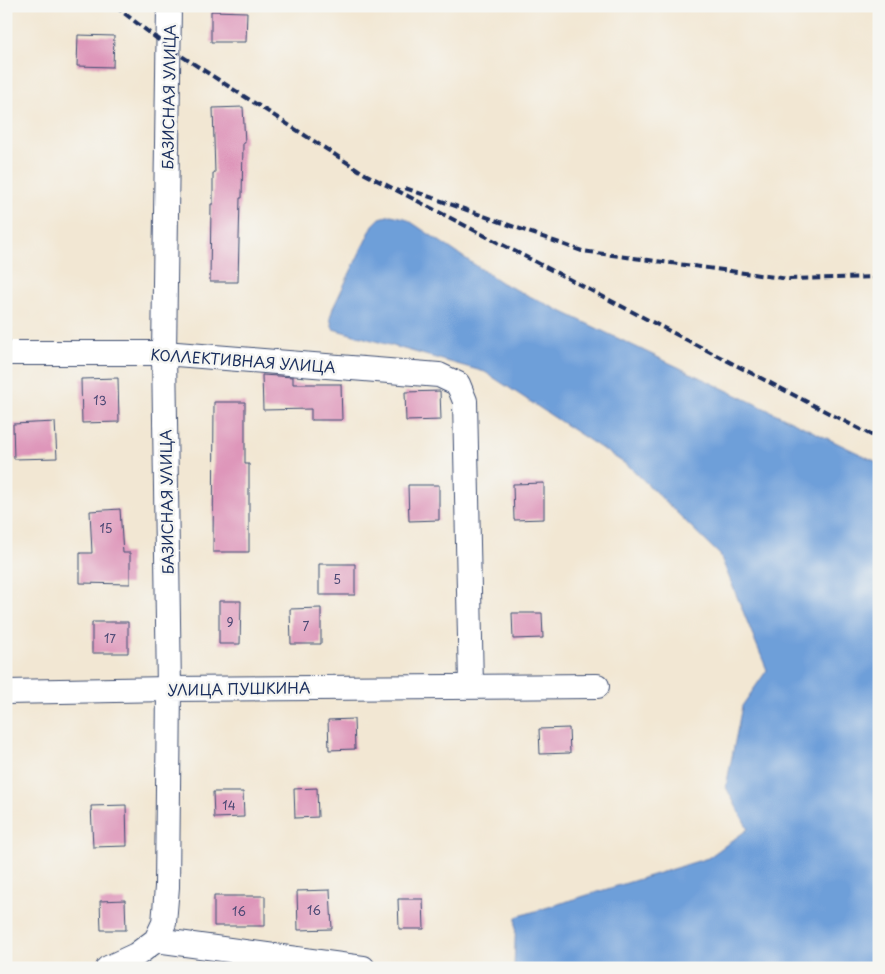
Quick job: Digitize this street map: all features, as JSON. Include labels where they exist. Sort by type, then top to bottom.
[{"type":"street","name":"БАЗИСНАЯ УЛИЦА","points":[[156,940],[164,923],[167,888],[169,689],[164,353],[169,6]]},
{"type":"street","name":"КОЛЛЕКТИВНАЯ УЛИЦА","points":[[6,353],[164,353],[439,375],[458,384],[466,401],[471,686]]},
{"type":"street","name":"УЛИЦА ПУШКИНА","points":[[6,692],[597,686]]},
{"type":"street","points":[[108,968],[136,955],[156,940],[362,968]]},
{"type":"water","points":[[391,215],[405,218],[502,283],[879,463],[879,968],[514,968],[516,917],[708,858],[748,829],[726,787],[742,706],[767,670],[720,555],[630,467],[485,372],[333,329],[330,318],[333,308],[373,225],[380,218]]},
{"type":"building","points":[[211,11],[247,12],[246,42],[211,42]]},
{"type":"building","points":[[78,35],[114,36],[113,67],[77,66]]},
{"type":"building","points":[[243,107],[245,143],[243,143],[242,198],[240,198],[238,282],[210,282],[211,204],[213,204],[213,173],[215,173],[213,108]]},
{"type":"building","points":[[262,375],[293,377],[293,384],[341,384],[342,420],[311,420],[311,409],[263,410]]},
{"type":"building","points":[[118,378],[119,422],[82,423],[81,379]]},
{"type":"building","points":[[440,391],[441,420],[406,421],[405,392]]},
{"type":"building","points":[[214,402],[245,402],[245,464],[249,464],[249,552],[213,552]]},
{"type":"building","points":[[55,422],[57,458],[14,459],[13,424]]},
{"type":"building","points":[[544,483],[544,519],[514,520],[513,484]]},
{"type":"building","points":[[408,485],[439,485],[439,520],[409,521]]},
{"type":"building","points":[[120,509],[123,553],[130,553],[130,584],[80,583],[80,553],[92,553],[90,511]]},
{"type":"building","points":[[319,564],[355,564],[355,595],[319,595]]},
{"type":"building","points":[[219,601],[241,601],[240,644],[219,644]]},
{"type":"building","points":[[321,608],[321,644],[291,644],[290,609]]},
{"type":"building","points":[[512,613],[542,613],[543,638],[513,639]]},
{"type":"building","points":[[92,622],[128,622],[128,653],[92,653]]},
{"type":"building","points":[[354,719],[355,749],[329,750],[328,720]]},
{"type":"building","points":[[569,728],[570,753],[540,754],[539,729]]},
{"type":"building","points":[[317,788],[318,817],[295,818],[294,789]]},
{"type":"building","points":[[213,792],[243,792],[244,817],[214,818]]},
{"type":"building","points":[[126,805],[127,846],[93,847],[91,806]]},
{"type":"building","points":[[330,890],[332,929],[298,930],[297,891]]},
{"type":"building","points":[[214,896],[265,896],[265,926],[214,926]]},
{"type":"building","points":[[398,899],[423,899],[424,929],[399,929]]},
{"type":"building","points":[[125,900],[126,930],[101,930],[100,901]]},
{"type":"railway","points":[[115,6],[169,48],[365,174],[879,439]]},
{"type":"railway","points":[[405,188],[582,251],[789,279],[879,277]]}]
